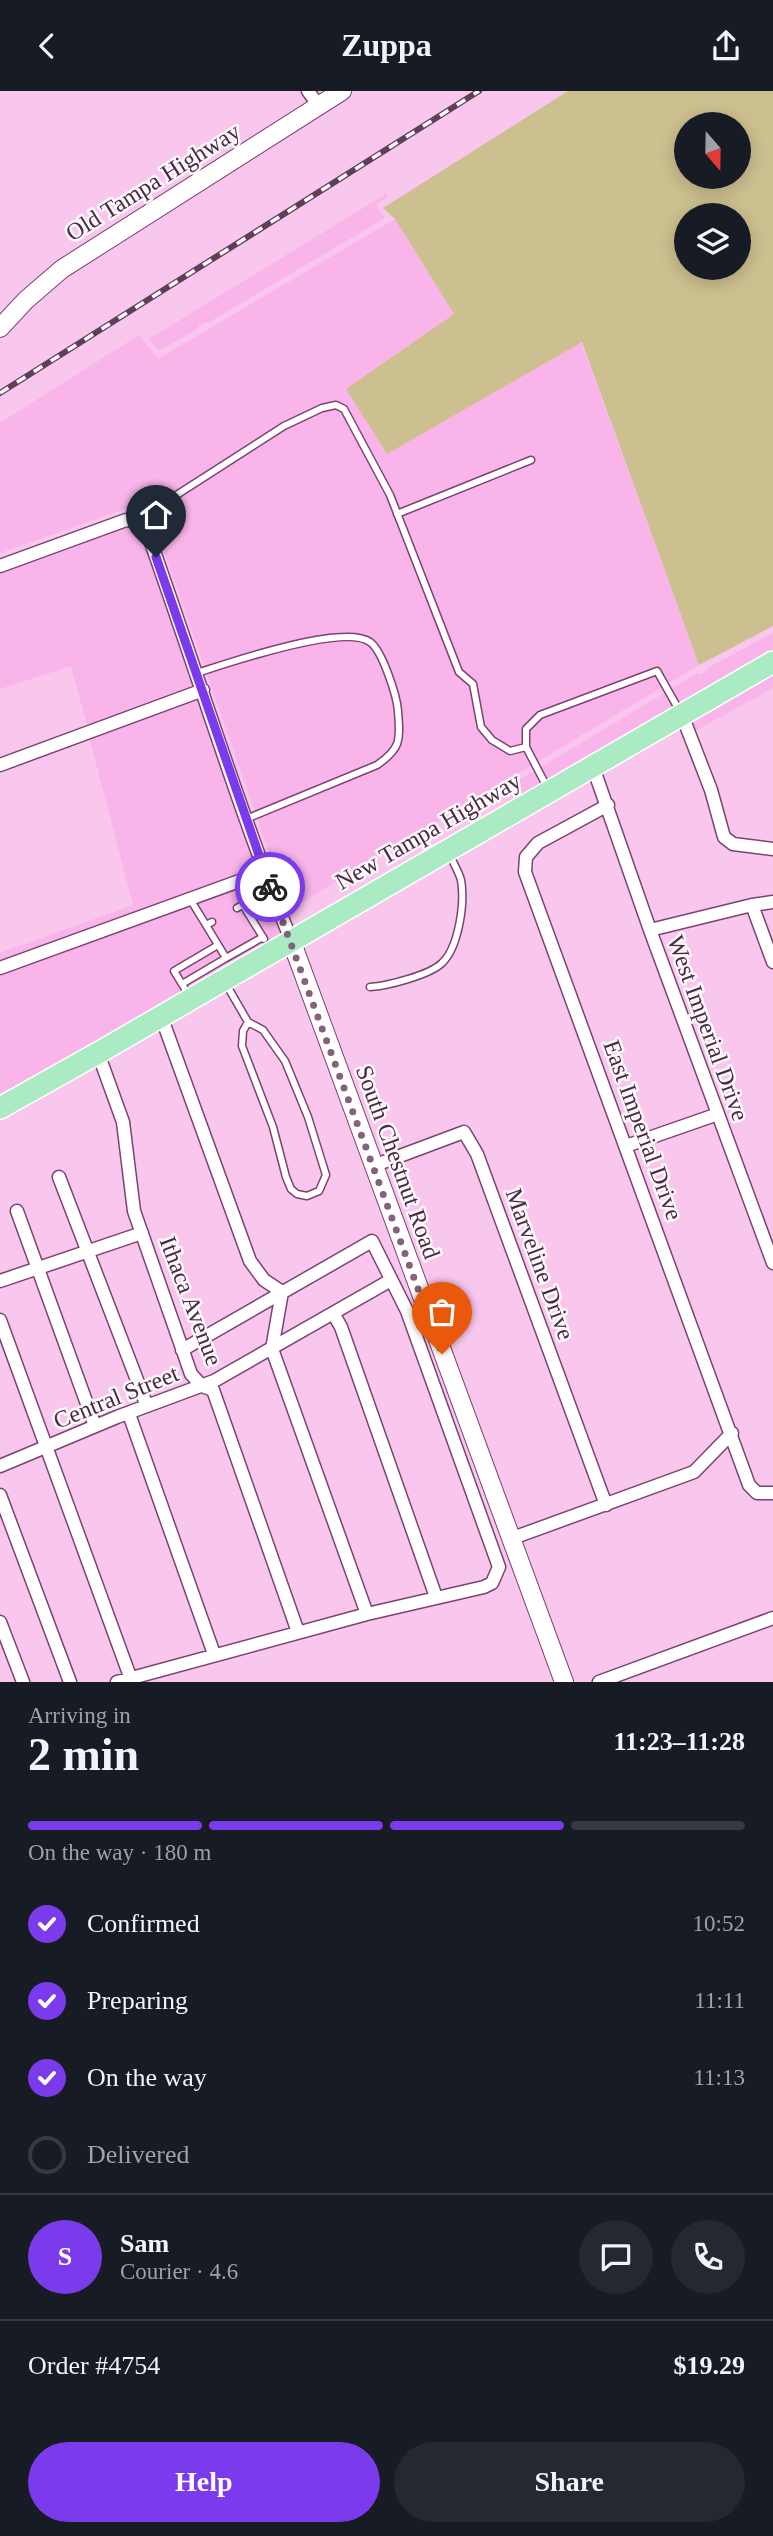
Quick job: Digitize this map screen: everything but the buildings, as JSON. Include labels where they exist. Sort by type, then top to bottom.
[{"type":"main road","name":"New Tampa Highway","points":[[0,1108],[161,1016],[186,991],[224,979],[267,944],[291,940],[682,715],[771,668]]},
{"type":"street","points":[[308,91],[318,106]]},
{"type":"street","name":"Old Tampa Highway","points":[[0,328],[26,300],[62,269],[342,91]]},
{"type":"street","points":[[0,566],[126,520],[139,524],[148,534],[264,872],[291,940]]},
{"type":"street","points":[[0,765],[203,690]]},
{"type":"street","points":[[682,715],[711,790],[724,837],[733,844],[773,849]]},
{"type":"street","name":"West Imperial Drive","points":[[593,767],[773,1263]]},
{"type":"street","name":"East Imperial Drive","points":[[608,805],[538,843],[530,850],[524,866],[752,1490],[763,1494],[773,1493]]},
{"type":"street","points":[[0,968],[264,872]]},
{"type":"street","points":[[650,930],[773,902]]},
{"type":"street","points":[[752,905],[773,962]]},
{"type":"street","name":"South Chestnut Road","points":[[291,940],[564,1682]]},
{"type":"street","points":[[161,1016],[250,1261],[264,1280],[282,1292]]},
{"type":"street","name":"Ithaca Avenue","points":[[98,1053],[123,1122],[131,1199],[182,1350],[191,1374],[202,1386],[213,1390],[298,1632]]},
{"type":"street","points":[[626,1146],[718,1114]]},
{"type":"street","name":"Marveline Drive","points":[[373,1166],[464,1132],[477,1154],[606,1504]]},
{"type":"street","points":[[59,1177],[147,1406]]},
{"type":"street","points":[[17,1212],[95,1426]]},
{"type":"street","points":[[0,1281],[142,1233]]},
{"type":"street","points":[[117,1682],[367,1614],[484,1587],[495,1579],[499,1567],[407,1311],[372,1241],[182,1350]]},
{"type":"street","name":"Central Street","points":[[0,1466],[95,1426],[202,1386],[391,1280]]},
{"type":"street","points":[[282,1292],[272,1349],[367,1614]]},
{"type":"street","points":[[333,1313],[341,1327],[436,1597]]},
{"type":"street","points":[[0,1320],[132,1679]]},
{"type":"street","points":[[129,1414],[214,1654]]},
{"type":"street","points":[[510,1539],[694,1472],[732,1433]]},
{"type":"street","points":[[0,1495],[70,1682]]},
{"type":"street","points":[[599,1682],[773,1619]]},
{"type":"street","points":[[0,1622],[23,1682]]},
{"type":"lane","points":[[139,524],[284,426],[322,408],[336,405],[344,409],[390,495],[459,672],[473,684],[481,727],[492,740],[510,751],[526,747]]},
{"type":"lane","points":[[397,514],[531,460]]},
{"type":"lane","points":[[197,673],[296,644],[336,637],[359,638],[370,642],[377,652],[397,701],[400,739],[393,754],[377,765],[246,819]]},
{"type":"lane","points":[[549,792],[526,747],[526,729],[540,715],[657,671],[682,715]]},
{"type":"lane","points":[[370,988],[392,985],[441,965],[451,950],[463,908],[460,879],[447,850]]},
{"type":"lane","points":[[218,945],[174,971],[186,991],[226,958],[267,944],[240,906],[271,889]]},
{"type":"lane","points":[[190,899],[209,924],[226,958]]},
{"type":"lane","points":[[224,979],[248,1022],[263,1030],[285,1061],[308,1117],[326,1175],[319,1191],[307,1196],[296,1194],[286,1177],[273,1127],[242,1046],[243,1031],[248,1022]]},
{"type":"shaded area","points":[[568,91],[773,91],[773,626],[699,665],[582,342],[387,454],[346,389],[454,314],[395,219],[383,208]]},
{"type":"shaded area","points":[[386,194],[388,197],[378,203],[377,207],[385,218],[211,321],[199,325],[199,328],[159,351],[149,339]]},
{"type":"shaded area","points":[[395,219],[454,314],[346,389],[388,453],[581,342],[699,665],[289,910],[150,511],[136,505],[0,553],[0,423],[139,335],[158,359]]},
{"type":"shaded area","points":[[127,527],[134,528],[142,538],[194,685],[87,725],[71,666],[0,689],[0,574]]},
{"type":"shaded area","points":[[773,633],[773,653],[578,767],[522,794],[513,784],[698,673],[700,675],[713,665]]},
{"type":"shaded area","points":[[773,671],[773,688],[695,731],[691,719]]},
{"type":"shaded area","points":[[199,699],[255,867],[0,960],[0,953],[133,905],[90,740]]},
{"type":"shaded area","points":[[260,881],[282,936],[0,1099],[0,976]]},
{"type":"railway","points":[[0,393],[479,91]]},
{"type":"way so far","points":[[270,887],[442,1354]]},
{"type":"route","points":[[156,557],[270,887]]}]
